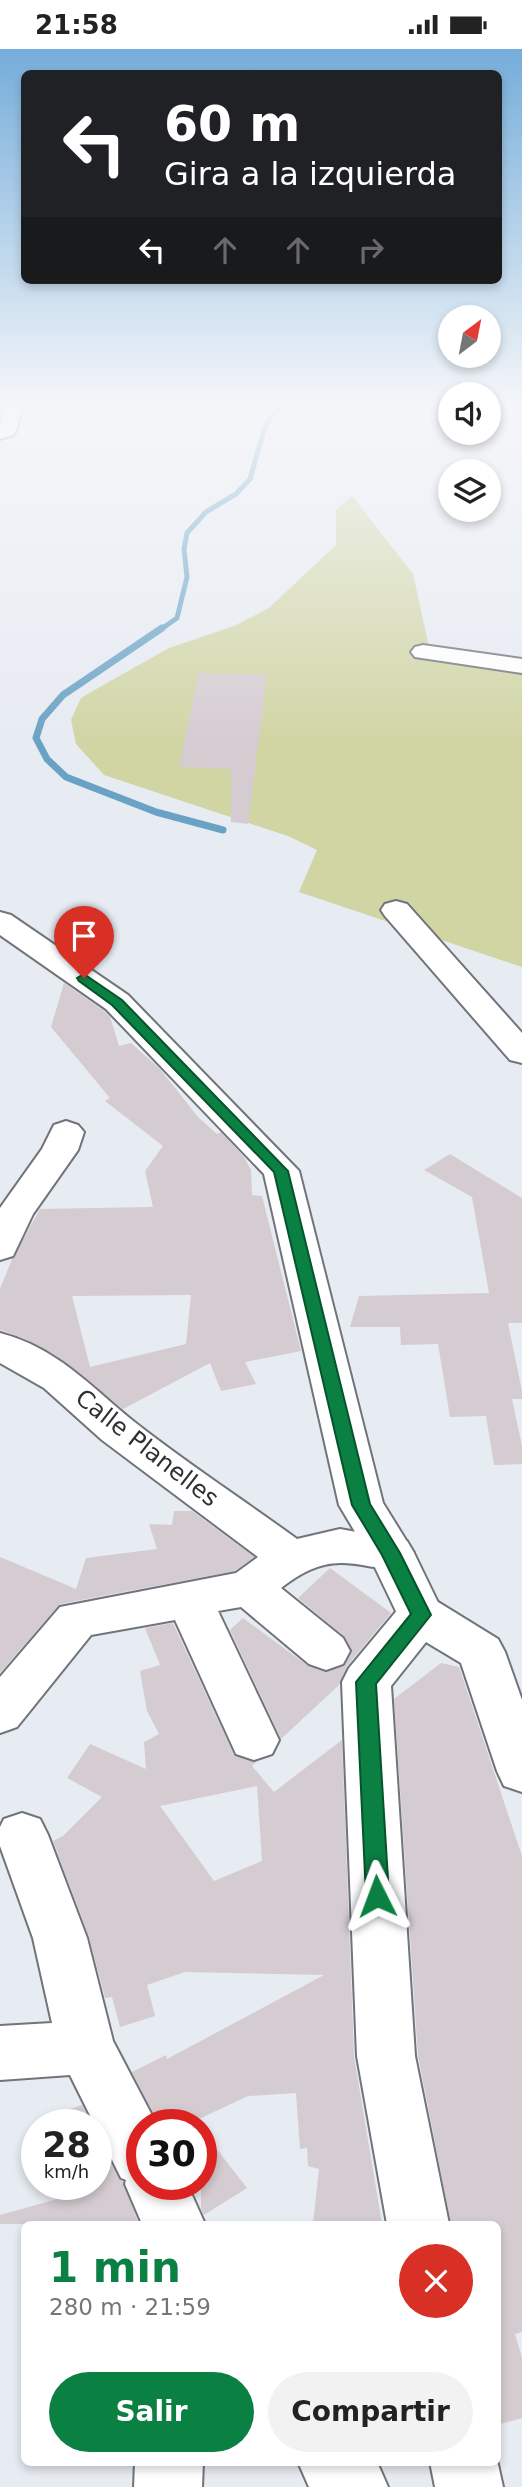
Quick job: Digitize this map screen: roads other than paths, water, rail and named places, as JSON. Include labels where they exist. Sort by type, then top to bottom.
[{"type":"street","points":[[422,652],[522,666]]},
{"type":"street","points":[[396,910],[522,1053]]},
{"type":"street","points":[[0,921],[117,1002],[281,1171],[361,1505],[391,1553],[421,1615],[481,1652],[522,1771]]},
{"type":"street","points":[[0,1248],[15,1213],[60,1150],[66,1132]]},
{"type":"street","name":"Calle Planelles","points":[[0,1346],[59,1378],[117,1430],[290,1557]]},
{"type":"street","points":[[0,1713],[52,1647],[77,1621],[249,1588],[290,1557],[340,1546],[391,1553]]},
{"type":"street","points":[[249,1588],[326,1651]]},
{"type":"street","points":[[188,1598],[254,1740]]},
{"type":"street","points":[[417,2221],[386,2056],[366,1682],[421,1615]]},
{"type":"street","points":[[22,1835],[60,1938],[86,2047],[126,2126]]},
{"type":"street","points":[[0,2053],[86,2047]]},
{"type":"street","points":[[163,2200],[173,2221]]},
{"type":"street","points":[[168,2487],[169,2466]]},
{"type":"street","points":[[336,2466],[354,2487]]},
{"type":"street","points":[[465,2466],[469,2487]]},
{"type":"waterway","points":[[160,630],[177,618],[187,577],[184,549],[187,533],[202,517]]},
{"type":"waterway","points":[[162,628],[63,695],[42,719],[36,738],[47,759],[66,777],[156,812],[223,830]]}]
